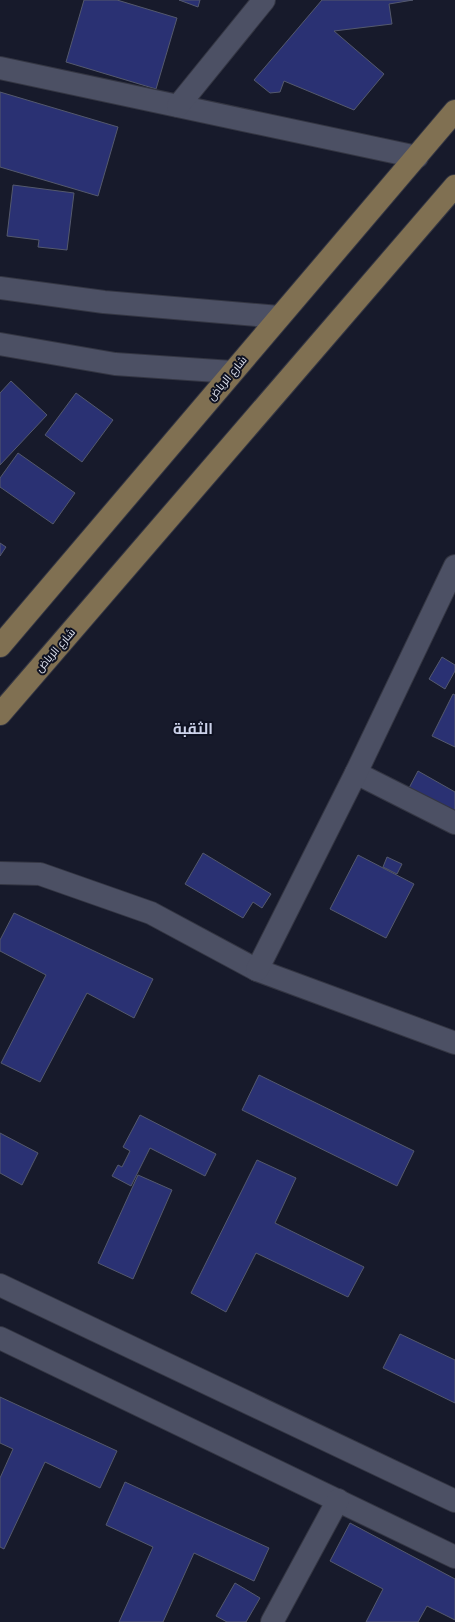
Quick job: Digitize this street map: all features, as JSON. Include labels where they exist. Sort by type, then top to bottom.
[{"type":"main road","name":"شارع الرياض","points":[[0,646],[455,111]]},
{"type":"main road","name":"شارع الرياض","points":[[0,714],[455,186]]},
{"type":"street","points":[[178,106],[264,0]]},
{"type":"street","points":[[0,68],[417,157]]},
{"type":"street","points":[[0,288],[104,302],[279,317]]},
{"type":"street","points":[[0,344],[115,364],[232,372]]},
{"type":"street","points":[[257,970],[356,773],[455,566]]},
{"type":"street","points":[[356,773],[455,823]]},
{"type":"street","points":[[0,873],[40,874],[151,913],[257,970],[455,1043]]},
{"type":"street","points":[[0,1285],[455,1501]]},
{"type":"street","points":[[0,1338],[455,1557]]},
{"type":"street","points":[[272,1622],[338,1500]]},
{"type":"building","points":[[84,0],[117,0],[177,18],[156,89],[66,62]]},
{"type":"building","points":[[179,0],[200,0],[198,7]]},
{"type":"building","points":[[322,0],[413,0],[389,4],[392,24],[334,31],[384,74],[354,110],[284,81],[280,92],[270,93],[254,80]]},
{"type":"building","points":[[0,92],[118,127],[98,196],[0,167]]},
{"type":"building","points":[[13,185],[74,193],[67,250],[38,247],[39,240],[7,236]]},
{"type":"building","points":[[11,381],[47,415],[0,465],[0,393]]},
{"type":"building","points":[[76,393],[113,420],[82,462],[45,435]]},
{"type":"building","points":[[18,453],[75,493],[53,524],[0,487],[0,478]]},
{"type":"building","points":[[0,543],[6,547],[0,556]]},
{"type":"building","points":[[442,657],[455,665],[455,671],[445,689],[429,679]]},
{"type":"building","points":[[453,694],[455,695],[455,747],[432,736]]},
{"type":"building","points":[[418,771],[455,792],[455,815],[409,788]]},
{"type":"building","points":[[203,853],[271,894],[262,908],[253,902],[243,918],[185,884]]},
{"type":"building","points":[[358,855],[414,884],[386,938],[330,909]]},
{"type":"building","points":[[387,857],[402,864],[397,874],[383,867]]},
{"type":"building","points":[[14,913],[153,979],[134,1018],[87,993],[40,1082],[1,1063],[46,975],[0,951],[0,940]]},
{"type":"building","points":[[259,1075],[414,1151],[397,1186],[242,1110]]},
{"type":"building","points":[[140,1115],[216,1154],[205,1176],[150,1148],[131,1186],[112,1176],[118,1165],[122,1167],[130,1151],[123,1147]]},
{"type":"building","points":[[0,1133],[38,1153],[22,1185],[0,1173]]},
{"type":"building","points":[[257,1160],[296,1178],[275,1223],[364,1267],[348,1297],[256,1253],[226,1312],[191,1293]]},
{"type":"building","points":[[138,1175],[172,1190],[133,1279],[98,1263]]},
{"type":"building","points":[[400,1334],[455,1360],[455,1403],[383,1368]]},
{"type":"building","points":[[0,1397],[117,1451],[100,1488],[45,1462],[4,1549],[0,1547],[0,1478],[13,1449],[0,1443]]},
{"type":"building","points":[[125,1482],[269,1548],[254,1581],[194,1553],[163,1622],[119,1622],[153,1547],[106,1525]]},
{"type":"building","points":[[350,1523],[455,1579],[455,1620],[427,1606],[418,1622],[366,1622],[383,1589],[330,1561]]},
{"type":"building","points":[[235,1583],[260,1598],[246,1622],[227,1622],[216,1616]]},
{"type":"district","name":"الثقبة","points":[[193,728]]}]
